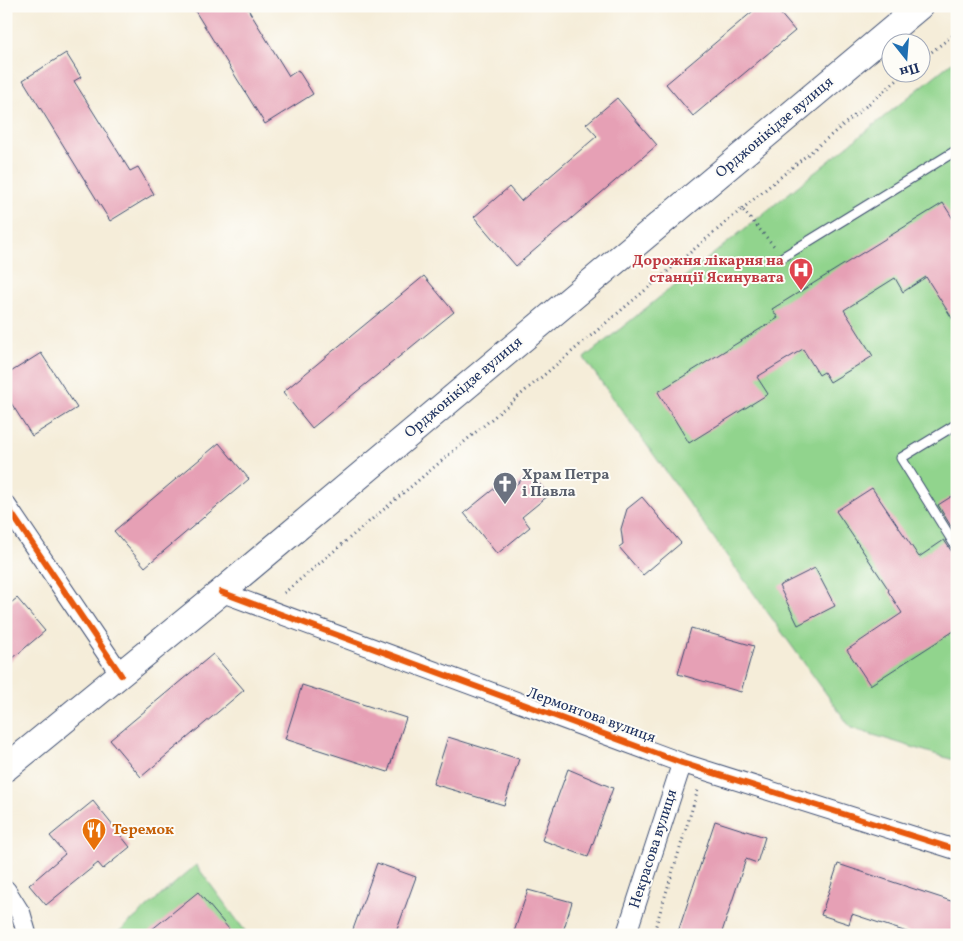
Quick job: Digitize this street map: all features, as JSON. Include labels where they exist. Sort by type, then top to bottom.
[{"type":"main road","name":"Орджонікідзе вулиця","points":[[6,768],[121,675],[920,6]]},
{"type":"street","points":[[6,505],[121,675]]},
{"type":"street","name":"Лермонтова вулиця","points":[[220,592],[682,763],[957,850]]},
{"type":"street","name":"Некрасова вулиця","points":[[626,935],[682,763]]},
{"type":"street","points":[[6,890],[21,914],[26,935]]},
{"type":"lane","points":[[783,257],[957,150]]},
{"type":"lane","points":[[957,424],[901,458],[957,548]]},
{"type":"path","points":[[930,54],[957,32]]},
{"type":"path","points":[[265,609],[895,82]]},
{"type":"path","points":[[742,209],[783,257],[804,290]]},
{"type":"path","points":[[652,935],[704,770]]},
{"type":"green space","points":[[957,58],[957,761],[851,728],[584,358],[927,82],[930,82],[930,80]]},
{"type":"green space","points":[[196,865],[248,935],[115,935]]},
{"type":"building","points":[[192,6],[246,6],[289,76],[298,70],[313,94],[265,124]]},
{"type":"building","points":[[759,6],[774,6],[795,31],[693,116],[666,84]]},
{"type":"building","points":[[66,53],[81,77],[74,81],[130,171],[138,167],[154,194],[110,221],[23,80]]},
{"type":"building","points":[[617,98],[657,145],[516,266],[474,217],[509,187],[521,201],[597,136],[586,124]]},
{"type":"building","points":[[943,203],[957,225],[957,326],[926,277],[903,292],[895,278],[844,310],[873,356],[830,382],[824,372],[819,375],[803,349],[757,377],[768,394],[689,443],[658,392],[778,318],[772,309]]},
{"type":"building","points":[[424,276],[454,312],[312,428],[283,392]]},
{"type":"building","points":[[41,353],[77,408],[32,436],[6,395],[6,375]]},
{"type":"building","points":[[219,443],[249,479],[145,567],[114,531]]},
{"type":"building","name":"Храм Петра і Павла","points":[[530,473],[549,495],[522,517],[530,527],[497,554],[464,513],[495,488],[502,496]]},
{"type":"building","points":[[872,488],[919,557],[944,540],[952,552],[957,554],[957,629],[870,685],[847,650],[902,613],[889,590],[836,511]]},
{"type":"building","points":[[957,493],[957,536],[938,505]]},
{"type":"building","points":[[642,497],[681,543],[643,575],[619,547],[623,544],[621,529],[627,509]]},
{"type":"building","points":[[815,568],[835,606],[798,625],[779,586]]},
{"type":"building","points":[[17,598],[45,631],[6,664],[6,607]]},
{"type":"building","points":[[691,628],[754,646],[741,692],[678,674]]},
{"type":"building","points":[[213,654],[244,690],[141,777],[110,740]]},
{"type":"building","points":[[302,685],[406,718],[388,772],[285,739]]},
{"type":"building","points":[[448,737],[519,759],[504,805],[433,784]]},
{"type":"building","points":[[568,769],[613,788],[588,857],[542,840]]},
{"type":"building","name":"Теремок","points":[[93,801],[130,847],[103,869],[98,863],[46,905],[29,885],[65,854],[50,836]]},
{"type":"building","points":[[715,821],[765,837],[757,863],[746,859],[721,935],[677,935]]},
{"type":"building","points":[[377,863],[416,877],[395,935],[351,935]]},
{"type":"building","points":[[838,864],[957,903],[957,935],[916,935],[852,914],[849,924],[821,915]]},
{"type":"building","points":[[528,890],[572,902],[562,935],[513,935]]},
{"type":"building","points":[[198,892],[234,935],[145,935]]},
{"type":"cycle path","points":[[6,505],[121,675]]},
{"type":"cycle path","points":[[221,592],[682,763],[957,850]]},
{"type":"place","name":"Дорожня лікарня на станції Ясинувата","points":[[801,291]]},
{"type":"place","name":"Храм Петра і Павла","points":[[505,505]]},
{"type":"place","name":"Теремок","points":[[94,851]]}]
